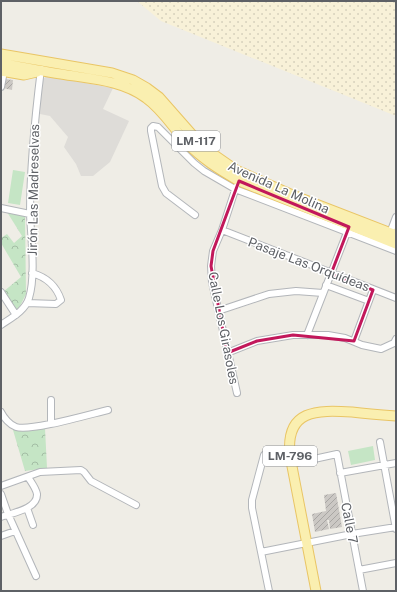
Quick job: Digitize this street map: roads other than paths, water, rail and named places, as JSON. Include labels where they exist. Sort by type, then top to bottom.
[{"type":"main road","name":"Avenida La Molina","points":[[1,54],[112,73],[140,84],[164,103],[191,135],[203,147],[228,166],[239,181],[295,196],[393,234]]},
{"type":"main road","name":"Avenida La Molina","points":[[2,69],[24,74],[40,71],[111,82],[126,87],[139,93],[158,108],[194,150],[216,167],[239,181],[348,229],[396,244]]},
{"type":"main road","name":"LM-796","points":[[316,591],[291,464],[289,446],[291,433],[297,422],[307,415],[324,411],[396,416]]},
{"type":"street","name":"Jirón Las Madreselvas","points":[[27,303],[30,297],[32,273],[30,214],[33,143],[42,61]]},
{"type":"street","points":[[1,87],[2,69]]},
{"type":"street","points":[[195,215],[166,193],[162,186],[151,131],[153,126],[158,127],[194,164],[239,181]]},
{"type":"street","name":"Calle Los Girasoles","points":[[237,393],[212,282],[211,266],[213,251],[239,181]]},
{"type":"street","points":[[1,208],[30,214]]},
{"type":"street","points":[[393,234],[396,218]]},
{"type":"street","points":[[307,335],[348,229],[396,251]]},
{"type":"street","name":"Pasaje Las Orquídeas","points":[[222,230],[331,274],[396,298]]},
{"type":"street","points":[[1,325],[16,315],[27,303],[56,304],[60,302],[60,297],[49,281],[42,276],[32,273]]},
{"type":"street","points":[[326,285],[369,301]]},
{"type":"street","points":[[354,341],[373,290]]},
{"type":"street","points":[[218,311],[269,294],[296,291],[323,293]]},
{"type":"street","points":[[1,292],[16,315]]},
{"type":"street","points":[[227,353],[257,341],[292,335],[328,335],[381,349],[394,343],[396,339]]},
{"type":"street","points":[[51,400],[51,424]]},
{"type":"street","points":[[2,416],[16,427],[24,428],[51,424],[108,410]]},
{"type":"street","points":[[261,552],[352,534],[396,528],[380,442]]},
{"type":"street","name":"Calle 7","points":[[291,464],[337,454],[363,591]]},
{"type":"street","points":[[264,455],[252,500],[252,508],[269,591]]},
{"type":"street","points":[[340,473],[396,463]]},
{"type":"street","points":[[1,486],[40,472],[81,470],[91,481],[136,505]]},
{"type":"street","points":[[1,517],[27,508],[35,500],[36,492],[28,477]]},
{"type":"street","points":[[1,494],[8,514],[36,576]]},
{"type":"street","points":[[27,508],[33,525]]},
{"type":"street","points":[[1,536],[15,530]]},
{"type":"street","points":[[359,570],[396,563]]}]
